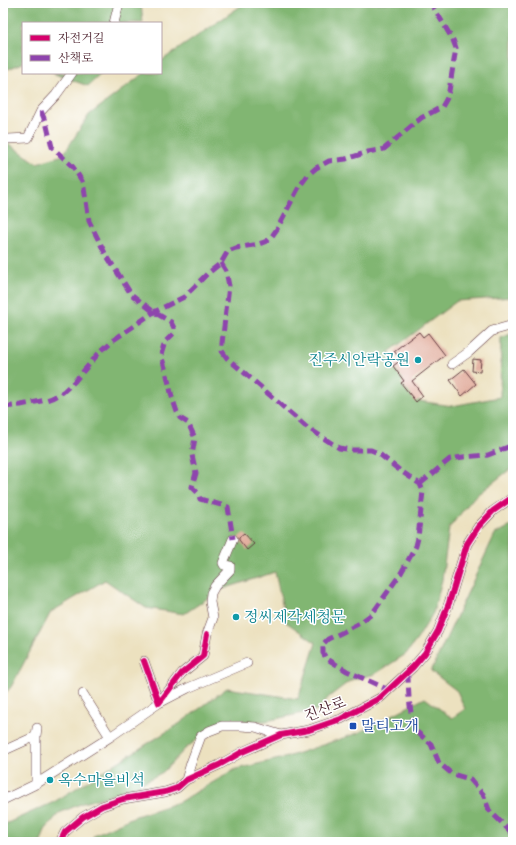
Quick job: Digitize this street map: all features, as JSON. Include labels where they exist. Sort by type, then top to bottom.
[{"type":"street","points":[[114,22],[119,3]]},
{"type":"street","points":[[8,139],[28,138],[41,111],[56,95],[71,74]]},
{"type":"street","points":[[452,364],[470,352],[492,331],[513,325]]},
{"type":"street","name":"진산로","points":[[60,842],[65,832],[83,817],[102,806],[123,799],[165,792],[177,788],[186,780],[219,765],[242,752],[281,735],[309,730],[341,719],[380,698],[413,667],[425,653],[438,631],[449,604],[467,544],[478,527],[493,510],[513,497]]},
{"type":"street","points":[[159,702],[182,673],[203,656],[207,634],[213,618],[210,602],[211,593],[215,586],[230,570],[230,566],[224,565],[223,563],[233,539]]},
{"type":"street","points":[[144,661],[159,702]]},
{"type":"street","points":[[3,800],[36,784],[110,737],[159,702],[248,662]]},
{"type":"street","points":[[83,694],[110,737]]},
{"type":"street","points":[[186,780],[201,736],[210,731],[222,726],[241,726],[255,727],[281,735]]},
{"type":"street","points":[[3,751],[36,732],[36,784]]},
{"type":"green space","points":[[3,3],[141,3],[143,22],[22,22],[22,63],[3,71]]},
{"type":"green space","points":[[245,3],[513,3],[513,297],[457,301],[389,352],[419,401],[452,406],[500,397],[501,338],[513,333],[513,467],[474,497],[449,528],[442,580],[433,613],[418,638],[406,654],[375,674],[351,680],[330,696],[317,710],[266,721],[232,721],[204,734],[185,749],[163,772],[128,790],[83,803],[59,813],[45,830],[41,842],[3,842],[3,825],[54,802],[179,724],[227,688],[298,699],[316,643],[286,622],[275,572],[220,590],[184,614],[146,608],[105,580],[51,612],[11,687],[3,696],[3,140],[37,163],[63,155],[89,115],[143,74],[162,74],[162,60]]},
{"type":"green space","points":[[55,74],[101,74],[88,86]]},
{"type":"green space","points":[[513,525],[513,842],[91,842],[94,835],[133,817],[179,802],[236,769],[284,758],[358,733],[425,698],[452,718],[465,709],[457,691],[431,671],[495,534]]},
{"type":"building","points":[[419,332],[423,337],[428,333],[445,355],[412,381],[423,396],[416,402],[401,383],[404,381],[393,366],[401,360],[394,351]]},
{"type":"building","points":[[473,359],[481,360],[480,372],[472,371]]},
{"type":"building","points":[[464,369],[476,384],[462,396],[450,380]]},
{"type":"building","points":[[244,533],[254,544],[247,550],[239,540],[239,537]]},
{"type":"marked path","points":[[3,407],[46,400],[63,392],[112,341],[154,312],[184,297],[207,274],[221,263],[228,251],[267,241],[277,229],[299,187],[308,175],[316,168],[329,161],[346,159],[384,149],[421,118],[442,107],[449,91],[456,48],[453,40],[431,3]]},
{"type":"marked path","points":[[41,111],[47,126],[52,147],[73,167],[82,181],[89,221],[105,253],[131,294],[154,312],[171,322],[174,328],[174,333],[165,342],[161,355],[177,412],[180,418],[188,423],[195,438],[192,455],[196,473],[192,487],[198,493],[200,499],[228,507],[233,539]]},
{"type":"marked path","points":[[221,263],[226,271],[229,286],[222,343],[222,351],[227,358],[305,426],[339,448],[371,450],[378,453],[420,484],[423,491],[416,546],[401,573],[372,614],[360,623],[328,639],[323,644],[323,653],[326,658],[347,671],[389,690]]},
{"type":"marked path","points":[[420,484],[450,459],[488,455],[513,445]]},
{"type":"marked path","points":[[406,673],[408,678],[412,720],[417,732],[431,744],[439,763],[452,774],[470,779],[483,794],[489,810],[513,834]]},
{"type":"cycle path","points":[[60,842],[65,832],[83,817],[102,806],[123,799],[165,792],[177,788],[186,780],[219,765],[242,752],[281,735],[309,730],[341,719],[380,698],[413,667],[425,653],[438,631],[449,603],[467,544],[478,527],[493,511],[513,497]]},
{"type":"cycle path","points":[[144,661],[159,703],[182,673],[203,656],[207,634]]},
{"type":"place","name":"진주시안락공원","points":[[418,360]]},
{"type":"place","name":"정씨제각세청문","points":[[236,617]]},
{"type":"place","name":"말티고개","points":[[353,726]]},
{"type":"place","name":"옥수마을비석","points":[[50,780]]}]
